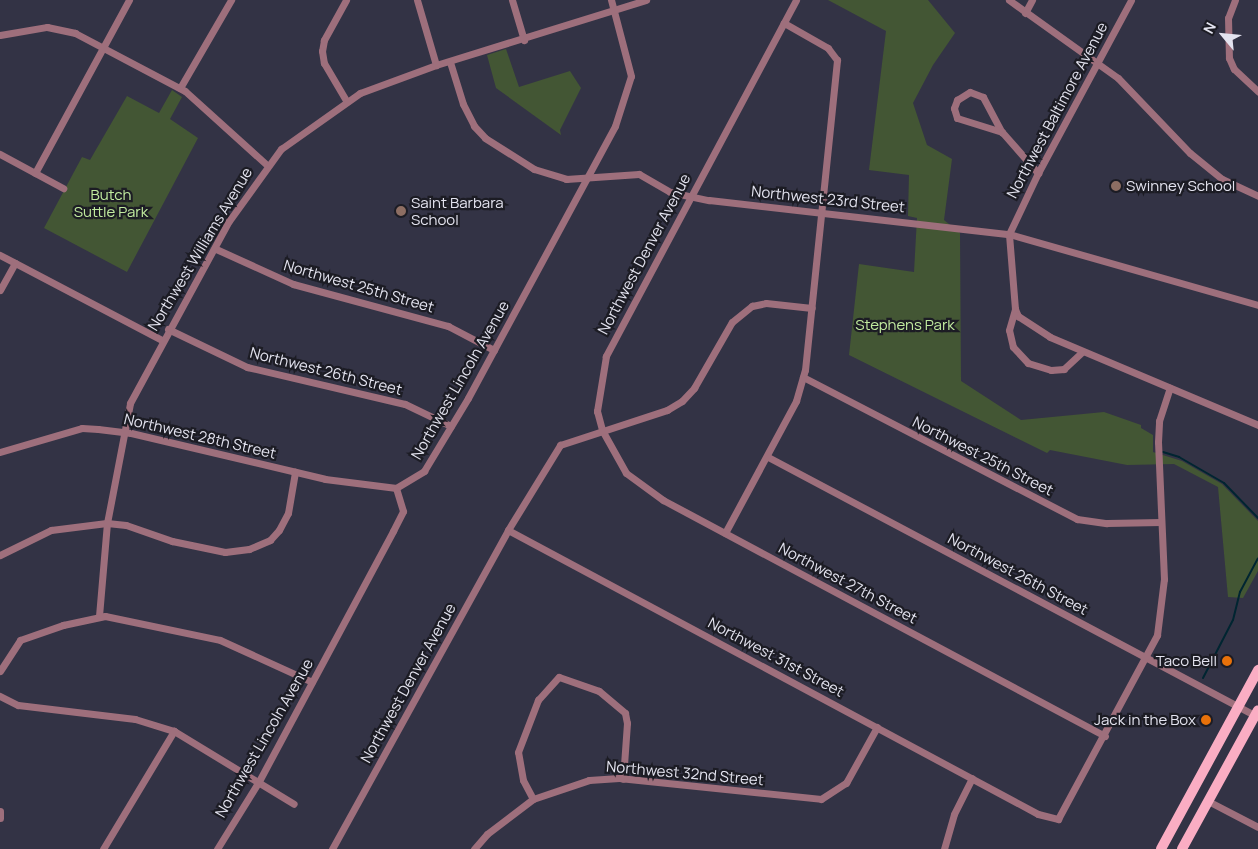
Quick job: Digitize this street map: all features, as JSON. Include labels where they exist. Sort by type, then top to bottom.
[{"type":"main road","points":[[1164,848],[1258,670]]},
{"type":"main road","points":[[1182,849],[1257,714]]},
{"type":"street","points":[[35,173],[129,0]]},
{"type":"street","points":[[180,88],[231,0]]},
{"type":"street","points":[[346,0],[324,40],[322,51],[324,63],[346,102]]},
{"type":"street","points":[[417,0],[436,65]]},
{"type":"street","points":[[512,0],[524,40]]},
{"type":"street","points":[[611,0],[614,12],[646,0]]},
{"type":"street","name":"Northwest Denver Avenue","points":[[602,430],[597,411],[606,356],[796,0]]},
{"type":"street","points":[[1009,0],[1118,78],[1190,153],[1222,179],[1258,196]]},
{"type":"street","points":[[1025,13],[1032,0]]},
{"type":"street","name":"Northwest Baltimore Avenue","points":[[1009,234],[1038,173],[1131,0]]},
{"type":"street","points":[[1235,0],[1228,18],[1230,58],[1234,69],[1258,91]]},
{"type":"street","name":"Northwest Williams Avenue","points":[[99,616],[107,523],[122,432],[130,403],[162,340],[216,248],[229,221],[281,149],[360,92],[436,65],[614,12]]},
{"type":"street","name":"Northwest Lincoln Avenue","points":[[217,849],[258,783],[403,511],[396,488],[424,472],[494,350],[615,126],[631,76],[614,12]]},
{"type":"street","points":[[725,533],[768,457],[796,401],[803,377],[812,308],[837,60],[828,48],[784,23]]},
{"type":"street","points":[[0,34],[56,28],[103,47],[180,88],[268,165]]},
{"type":"street","name":"Northwest 23rd Street","points":[[450,62],[467,112],[485,138],[534,169],[566,178],[639,174],[670,192],[690,196],[822,214],[883,218],[1009,234],[1258,304]]},
{"type":"street","points":[[1002,132],[957,118],[954,108],[957,100],[963,94],[977,92],[983,97],[1002,132],[1038,173]]},
{"type":"street","points":[[0,154],[63,188]]},
{"type":"street","points":[[1009,234],[1015,309],[1009,330],[1013,347],[1028,363],[1052,370],[1064,369],[1082,352]]},
{"type":"street","name":"Northwest 25th Street","points":[[216,248],[293,284],[448,326],[494,350]]},
{"type":"street","points":[[0,255],[162,340]]},
{"type":"street","points":[[0,290],[15,263]]},
{"type":"street","points":[[508,530],[560,445],[668,410],[682,401],[694,388],[741,312],[766,302],[812,308]]},
{"type":"street","points":[[1015,309],[1027,323],[1082,352],[1258,425]]},
{"type":"street","name":"Northwest 26th Street","points":[[168,329],[247,367],[405,404],[451,426]]},
{"type":"street","name":"Northwest 25th Street","points":[[803,377],[1078,519],[1107,523],[1161,522]]},
{"type":"street","points":[[1105,736],[1156,635],[1162,612],[1164,580],[1159,428],[1170,388]]},
{"type":"street","name":"Northwest 28th Street","points":[[0,452],[82,428],[122,432],[296,472],[396,488]]},
{"type":"street","name":"Northwest 27th Street","points":[[602,430],[626,473],[662,500],[1105,736]]},
{"type":"street","name":"Northwest 26th Street","points":[[768,457],[1238,706],[1257,714]]},
{"type":"street","points":[[0,555],[51,530],[107,523],[126,525],[172,541],[225,552],[249,549],[270,540],[279,530],[288,513],[296,472]]},
{"type":"street","name":"Northwest Denver Avenue","points":[[332,849],[508,530]]},
{"type":"street","name":"Northwest 31st Street","points":[[508,530],[1038,814],[1054,820],[1060,817],[1105,736]]},
{"type":"street","points":[[0,671],[20,640],[99,616],[220,640],[312,682]]},
{"type":"street","points":[[533,799],[523,780],[518,752],[538,700],[559,677],[598,692],[625,713],[627,723],[624,779]]},
{"type":"street","points":[[0,696],[18,705],[135,719],[174,731],[294,804]]},
{"type":"street","name":"Northwest 32nd Street","points":[[474,849],[493,828],[533,799],[589,780],[624,779],[821,799],[846,783],[878,727]]},
{"type":"street","points":[[103,849],[174,731]]},
{"type":"street","points":[[944,849],[954,814],[972,778]]},
{"type":"street","points":[[1208,801],[1258,827]]},
{"type":"street","points":[[0,811],[0,818]]},
{"type":"green space","name":"Stephens Park","points":[[828,0],[928,0],[955,33],[933,65],[913,103],[927,145],[952,159],[944,220],[960,233],[961,381],[1021,420],[1104,412],[1141,425],[1141,428],[1153,435],[1153,452],[1182,461],[1222,484],[1258,521],[1258,571],[1243,598],[1228,597],[1218,487],[1174,464],[1127,465],[1050,450],[1047,453],[849,355],[859,264],[914,272],[917,218],[908,216],[909,175],[869,170],[886,31]]},
{"type":"green space","points":[[506,49],[519,87],[570,71],[581,88],[560,130],[561,135],[496,88],[487,55]]},
{"type":"green space","name":"Butch Suttle Park","points":[[172,90],[182,97],[170,119],[198,138],[127,272],[44,228],[82,157],[90,160],[127,96],[159,113]]},
{"type":"waterway","points":[[1163,452],[1179,457],[1224,483],[1258,518]]},
{"type":"waterway","points":[[1203,678],[1233,620],[1240,592],[1258,558]]},
{"type":"place","name":"Swinney School","points":[[1116,186]]},
{"type":"place","name":"Saint Barbara School","points":[[401,211]]},
{"type":"place","name":"Taco Bell","points":[[1227,661]]},
{"type":"place","name":"Jack in the Box","points":[[1206,720]]}]
